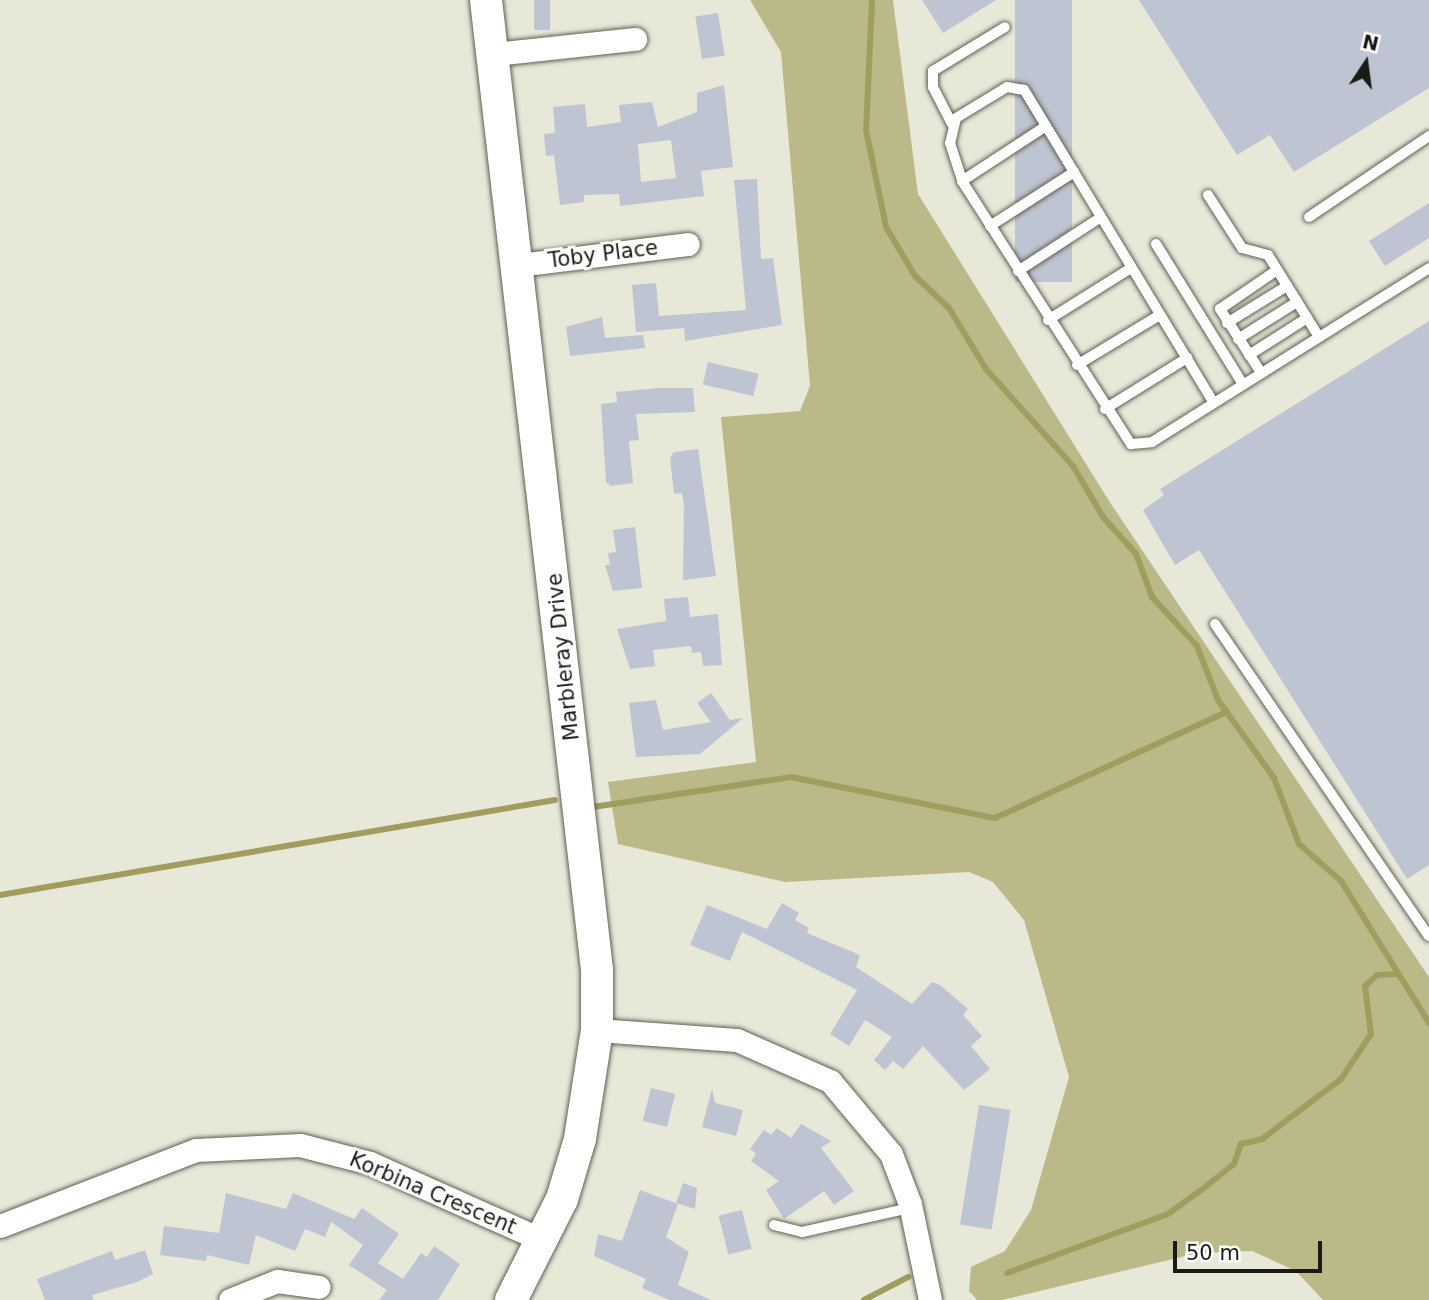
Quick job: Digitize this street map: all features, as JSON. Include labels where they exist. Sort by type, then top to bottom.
[{"type":"street","name":"Marbleray Drive","points":[[486,0],[519,265],[593,936],[597,1030],[580,1139],[544,1241],[512,1300]]},
{"type":"street","points":[[494,54],[635,38]]},
{"type":"street","name":"Toby Place","points":[[519,265],[688,244]]},
{"type":"street","points":[[597,1030],[737,1040],[830,1081],[883,1142],[910,1208],[930,1300]]},
{"type":"street","name":"Korbina Crescent","points":[[0,1226],[196,1150],[300,1144],[370,1164],[544,1241]]},
{"type":"street","points":[[230,1300],[276,1281],[319,1287]]},
{"type":"lane","points":[[1005,27],[933,71],[933,88],[952,124],[952,157],[961,181],[1124,439],[1139,447],[1429,268]]},
{"type":"lane","points":[[952,124],[1013,86],[1024,90],[1212,400]]},
{"type":"lane","points":[[961,181],[1046,126]]},
{"type":"lane","points":[[1309,217],[1429,136]]},
{"type":"lane","points":[[990,226],[1074,172]]},
{"type":"lane","points":[[1208,195],[1240,246],[1266,254],[1319,337]]},
{"type":"lane","points":[[1018,271],[1101,217]]},
{"type":"lane","points":[[1156,244],[1241,382]]},
{"type":"lane","points":[[1048,320],[1131,268]]},
{"type":"lane","points":[[1260,371],[1227,323],[1222,304],[1277,270]]},
{"type":"lane","points":[[1227,323],[1287,286]]},
{"type":"lane","points":[[1238,339],[1297,302]]},
{"type":"lane","points":[[1077,365],[1160,315]]},
{"type":"lane","points":[[1249,355],[1307,318]]},
{"type":"lane","points":[[1105,409],[1187,358]]},
{"type":"lane","points":[[1215,624],[1429,936]]},
{"type":"lane","points":[[774,1225],[802,1232],[910,1208]]},
{"type":"shaded area","points":[[750,0],[893,0],[918,194],[1111,504],[1429,977],[1429,1300],[1323,1300],[1296,1271],[1252,1251],[1198,1253],[1002,1300],[977,1300],[969,1291],[971,1267],[1005,1251],[1031,1210],[1069,1077],[1024,920],[993,882],[969,872],[785,882],[618,844],[608,782],[756,762],[721,417],[800,411],[810,386],[781,52]]},
{"type":"building","points":[[534,0],[550,0],[550,30],[534,30]]},
{"type":"building","points":[[922,0],[996,0],[943,33]]},
{"type":"building","points":[[1015,0],[1072,0],[1072,282],[1015,282]]},
{"type":"building","points":[[1139,0],[1429,0],[1429,88],[1294,172],[1270,135],[1237,155]]},
{"type":"building","points":[[718,13],[725,55],[702,59],[695,17]]},
{"type":"building","points":[[724,85],[733,167],[701,171],[704,196],[620,206],[619,194],[584,195],[584,202],[560,205],[554,155],[546,156],[544,134],[555,133],[553,107],[585,104],[587,127],[621,122],[619,105],[652,102],[658,127],[697,112],[697,93]],"holes":[[[671,140],[676,178],[641,182],[638,144]]]},
{"type":"building","points":[[757,179],[761,259],[773,258],[782,325],[685,341],[684,328],[636,332],[632,285],[656,283],[659,316],[746,310],[734,180]]},
{"type":"building","points":[[1429,203],[1429,238],[1385,266],[1369,241]]},
{"type":"building","points":[[602,317],[605,338],[643,335],[645,348],[570,356],[566,327]]},
{"type":"building","points":[[1429,321],[1429,865],[1407,879],[1199,550],[1175,565],[1143,510],[1164,495],[1160,489]]},
{"type":"building","points":[[708,362],[759,374],[753,396],[703,384]]},
{"type":"building","points":[[693,388],[695,412],[636,414],[639,440],[629,441],[633,483],[611,486],[606,482],[601,404],[617,402],[616,392]]},
{"type":"building","points":[[698,449],[716,576],[683,580],[684,505],[682,493],[674,494],[670,458],[674,452]]},
{"type":"building","points":[[635,527],[642,588],[613,591],[605,565],[610,565],[608,553],[616,552],[613,530]]},
{"type":"building","points":[[688,597],[690,617],[718,614],[722,665],[703,666],[701,652],[692,653],[691,646],[653,650],[655,666],[630,669],[617,629],[666,621],[664,599]]},
{"type":"building","points":[[711,693],[730,720],[743,718],[700,754],[636,757],[629,703],[656,700],[663,730],[711,722],[697,703]]},
{"type":"building","points":[[782,903],[799,913],[795,920],[809,928],[807,933],[860,955],[856,967],[912,1004],[932,982],[940,985],[968,1009],[963,1015],[982,1036],[971,1046],[990,1069],[964,1090],[923,1046],[903,1069],[893,1061],[885,1070],[874,1060],[892,1037],[865,1020],[849,1046],[830,1034],[857,990],[742,932],[730,961],[690,945],[707,905],[767,929]]},
{"type":"building","points":[[651,1088],[675,1094],[667,1127],[643,1121]]},
{"type":"building","points":[[712,1089],[715,1103],[743,1110],[736,1136],[702,1127]]},
{"type":"building","points":[[979,1105],[1011,1110],[992,1230],[960,1225]]},
{"type":"building","points":[[801,1124],[831,1141],[821,1148],[854,1191],[834,1205],[824,1191],[784,1219],[766,1190],[779,1181],[751,1161],[756,1154],[750,1149],[764,1130],[771,1135],[777,1128],[791,1138]]},
{"type":"building","points":[[683,1183],[697,1188],[695,1209],[676,1203]]},
{"type":"building","points":[[640,1190],[678,1204],[666,1237],[689,1252],[678,1285],[711,1300],[669,1300],[642,1288],[646,1279],[594,1256],[598,1234],[622,1241]]},
{"type":"building","points":[[226,1193],[286,1209],[293,1193],[354,1219],[362,1208],[399,1234],[378,1263],[403,1279],[421,1253],[427,1257],[434,1246],[460,1264],[438,1300],[379,1300],[387,1290],[349,1265],[363,1245],[331,1222],[325,1237],[305,1229],[295,1251],[256,1235],[249,1265],[207,1255],[206,1261],[160,1255],[164,1226],[219,1233]]},
{"type":"building","points":[[742,1210],[752,1249],[728,1255],[719,1216]]},
{"type":"building","points":[[145,1250],[153,1274],[137,1282],[92,1295],[94,1300],[45,1300],[37,1279],[112,1251],[115,1260]]},
{"type":"waterway","points":[[872,0],[866,130],[886,227],[915,276],[949,308],[986,369],[1073,466],[1103,517],[1136,554],[1152,597],[1197,646],[1218,700],[1274,778],[1299,844],[1341,881],[1429,1023]]},
{"type":"waterway","points":[[593,807],[791,777],[995,818],[1227,712]]},
{"type":"waterway","points":[[0,895],[555,800]]},
{"type":"waterway","points":[[1007,1273],[1168,1214],[1200,1191],[1234,1164],[1241,1144],[1262,1139],[1341,1079],[1371,1034],[1365,986],[1377,975],[1396,974]]},
{"type":"waterway","points":[[864,1300],[908,1277]]}]
